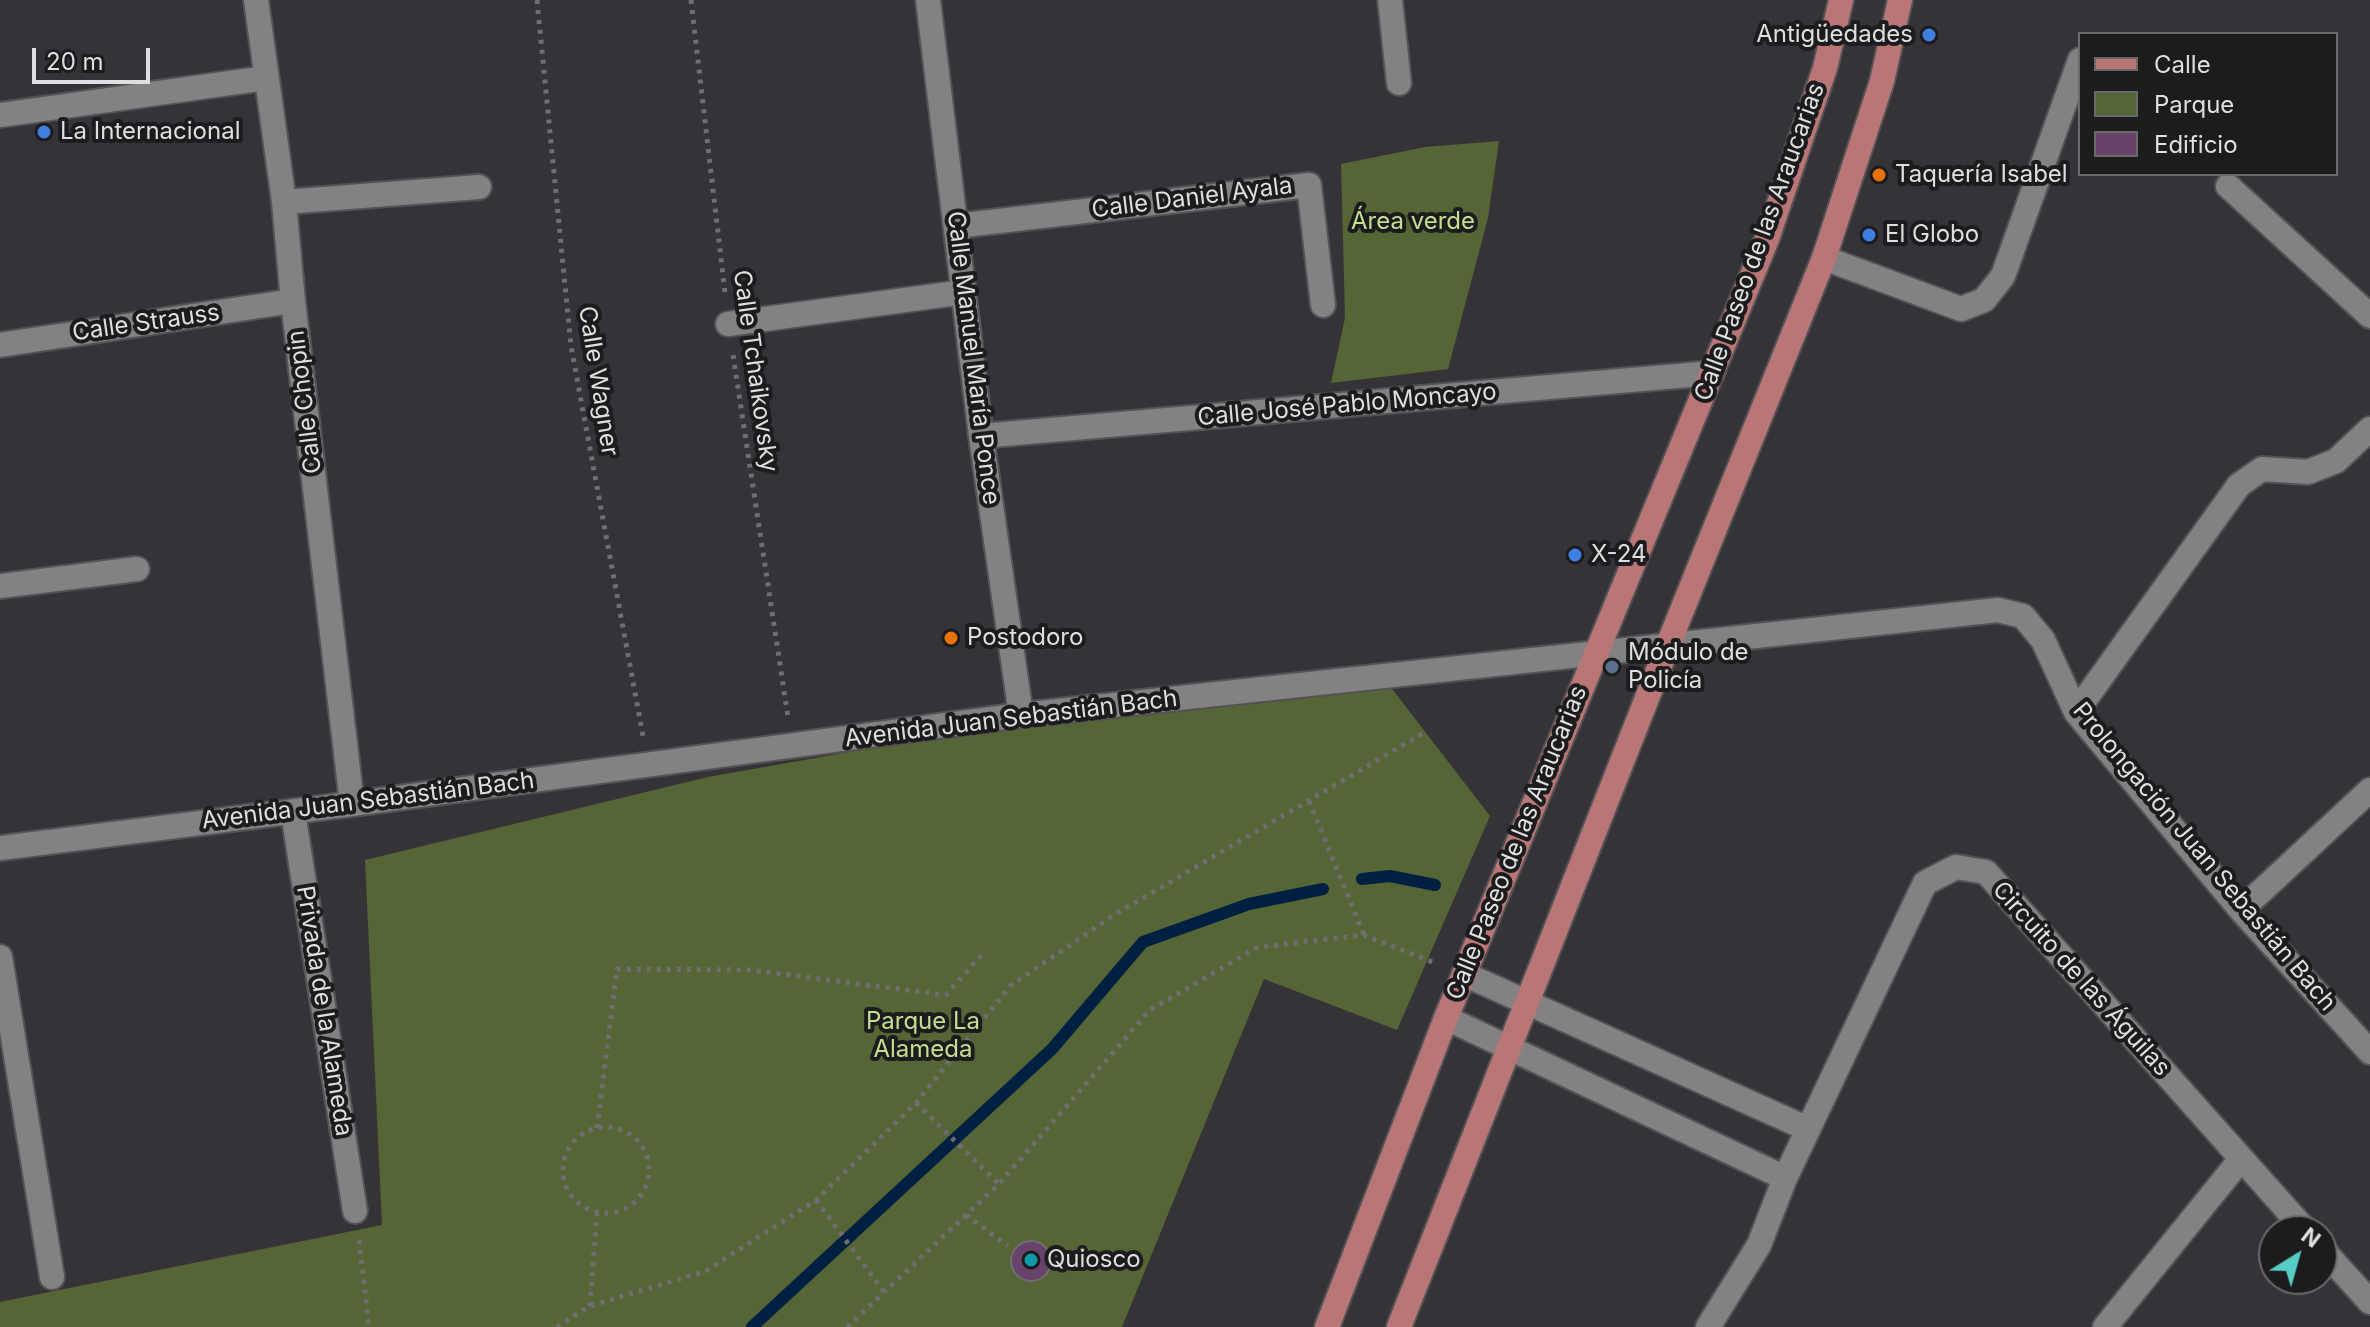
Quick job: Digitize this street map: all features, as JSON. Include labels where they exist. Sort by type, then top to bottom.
[{"type":"main road","name":"Calle Paseo de las Araucarias","points":[[1327,1327],[1446,1018],[1767,239],[1825,68],[1841,0]]},
{"type":"main road","points":[[1399,1327],[1824,258],[1882,81],[1900,0]]},
{"type":"street","name":"Calle Chopin","points":[[256,0],[284,202],[352,804]]},
{"type":"street","name":"Calle Manuel María Ponce","points":[[928,0],[981,436],[1021,715]]},
{"type":"street","points":[[1390,0],[1399,83]]},
{"type":"street","points":[[1824,258],[1961,309],[1984,300],[2003,276],[2078,66]]},
{"type":"street","points":[[0,115],[266,78]]},
{"type":"street","name":"Calle Daniel Ayala","points":[[956,226],[1309,185],[1323,305]]},
{"type":"street","points":[[2228,186],[2370,316]]},
{"type":"street","points":[[284,202],[479,187]]},
{"type":"street","points":[[728,324],[964,292]]},
{"type":"street","name":"Calle Strauss","points":[[0,345],[293,301]]},
{"type":"street","name":"Calle José Pablo Moncayo","points":[[981,436],[1712,373]]},
{"type":"street","points":[[2076,712],[2239,485],[2262,469],[2308,472],[2336,461],[2370,429]]},
{"type":"street","points":[[0,586],[137,569]]},
{"type":"street","name":"Avenida Juan Sebastián Bach","points":[[0,848],[1021,715],[1998,610],[2023,616]]},
{"type":"street","name":"Prolongación Juan Sebastián Bach","points":[[2023,616],[2043,640],[2076,712],[2241,910],[2370,1052]]},
{"type":"street","points":[[2241,910],[2370,790]]},
{"type":"street","name":"Privada de la Alameda","points":[[293,812],[355,1211]]},
{"type":"street","name":"Circuito de las Águilas","points":[[1708,1327],[1759,1245],[1785,1178],[1925,883],[1956,867],[1986,872],[2292,1215]]},
{"type":"street","points":[[0,957],[52,1277]]},
{"type":"street","points":[[1464,974],[1808,1129]]},
{"type":"street","points":[[1446,1018],[1785,1178]]},
{"type":"street","points":[[2105,1327],[2241,1159]]},
{"type":"street","points":[[2338,1267],[2370,1302]]},
{"type":"path","name":"Calle Wagner","points":[[537,0],[571,346],[649,765]]},
{"type":"path","name":"Calle Tchaikovsky","points":[[691,0],[728,324],[792,745]]},
{"type":"path","points":[[557,1327],[590,1306],[706,1271],[816,1200],[916,1103],[1010,986],[1114,915],[1427,731]]},
{"type":"path","points":[[1309,801],[1364,935]]},
{"type":"path","points":[[847,1327],[999,1184],[1150,1010],[1258,947],[1364,935],[1464,974]]},
{"type":"path","points":[[597,1128],[617,969],[750,970],[946,995],[983,953]]},
{"type":"path","points":[[916,1103],[999,1184]]},
{"type":"path","points":[[611,1127],[625,1131],[637,1140],[650,1164],[649,1178],[636,1202],[624,1210],[597,1213],[573,1197],[563,1170],[572,1143],[583,1133],[611,1127]]},
{"type":"path","points":[[816,1200],[884,1292]]},
{"type":"path","points":[[355,1211],[369,1327]]},
{"type":"path","points":[[590,1306],[597,1213]]},
{"type":"path","points":[[966,1215],[1008,1246]]},
{"type":"green space","name":"Área verde","points":[[1499,141],[1488,218],[1448,369],[1331,383],[1345,318],[1341,164],[1425,147]]},
{"type":"green space","name":"Parque La Alameda","points":[[1386,681],[1490,816],[1397,1030],[1264,979],[1122,1327],[0,1327],[0,1302],[382,1225],[365,860],[708,777],[1030,720]]},
{"type":"building","name":"Quiosco","points":[[1031,1241],[1045,1247],[1051,1261],[1045,1275],[1031,1281],[1017,1275],[1011,1261],[1017,1247]]},
{"type":"waterway","points":[[1362,879],[1390,876],[1435,885]]},
{"type":"waterway","points":[[752,1327],[1052,1049],[1143,942],[1249,904],[1323,889]]},
{"type":"place","name":"Antigüedades","points":[[1929,35]]},
{"type":"place","name":"La Internacional","points":[[44,132]]},
{"type":"place","name":"Taquería Isabel","points":[[1879,175]]},
{"type":"place","name":"El Globo","points":[[1869,235]]},
{"type":"place","name":"X-24","points":[[1575,555]]},
{"type":"place","name":"Postodoro","points":[[951,638]]},
{"type":"place","name":"Módulo de Policía","points":[[1612,667]]},
{"type":"place","name":"Quiosco","points":[[1031,1260]]}]
